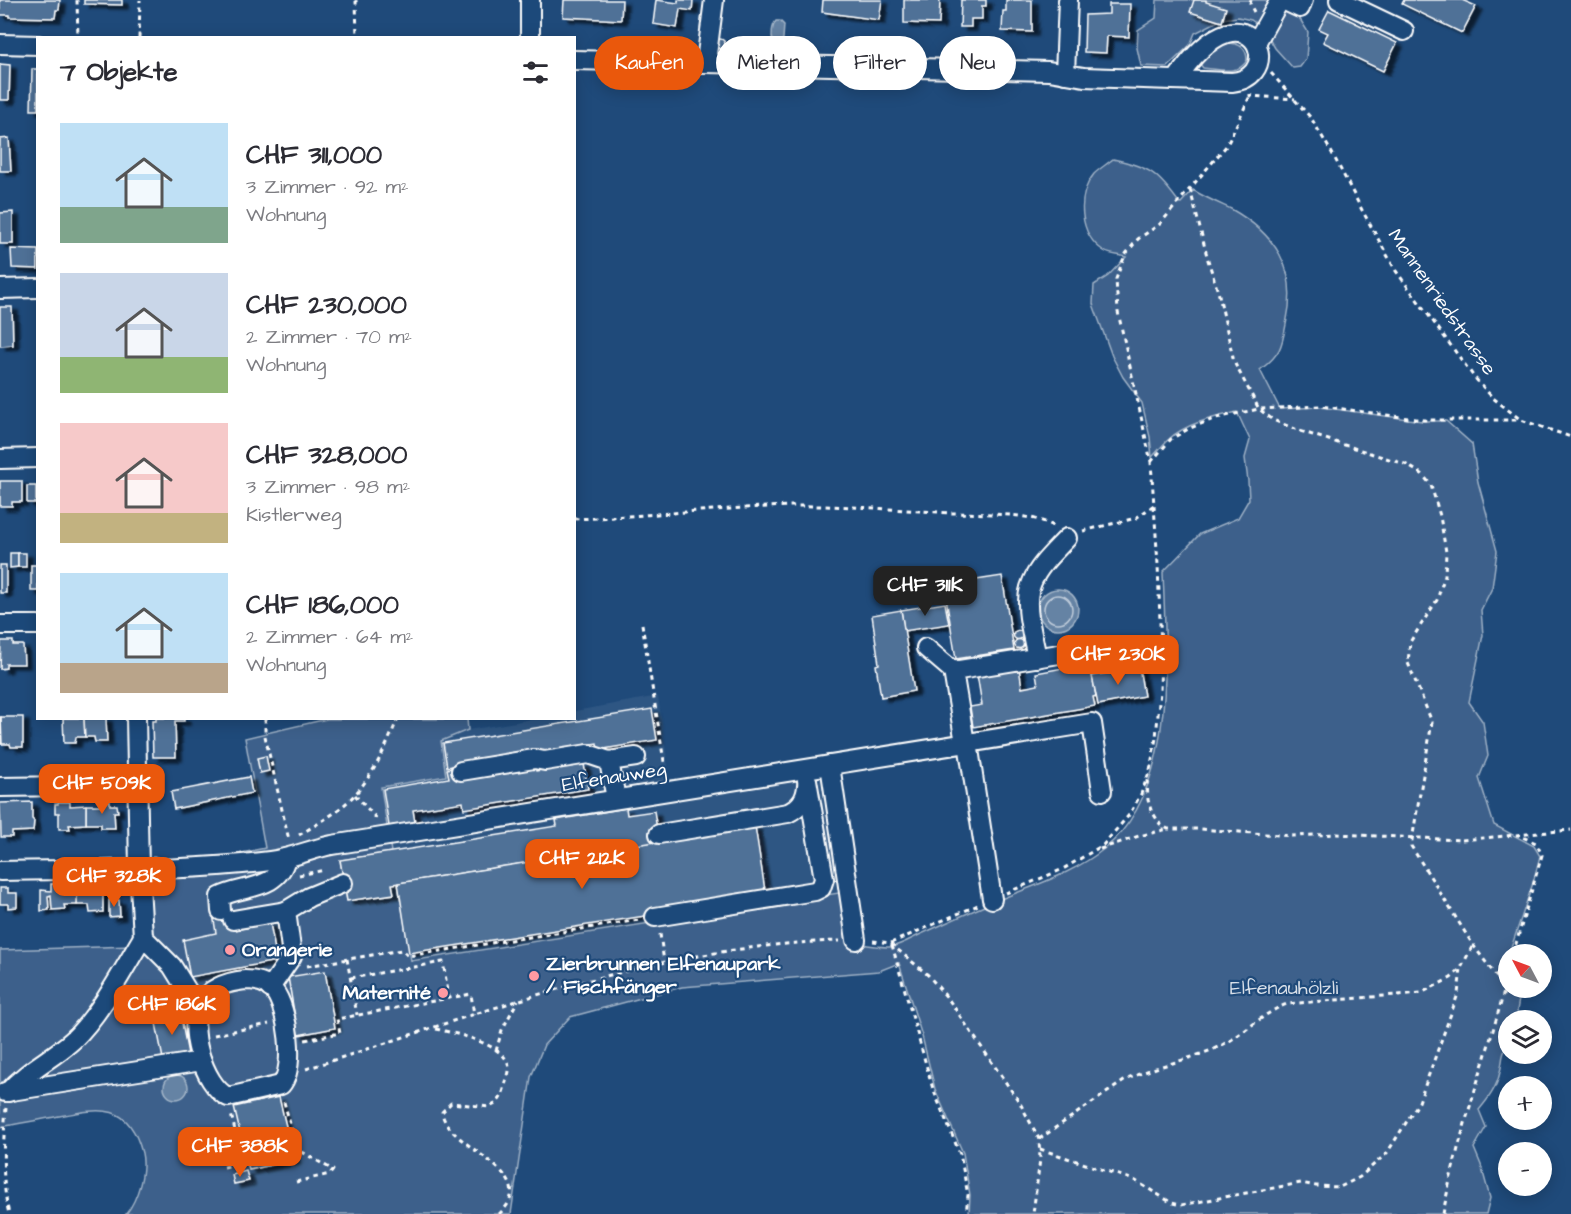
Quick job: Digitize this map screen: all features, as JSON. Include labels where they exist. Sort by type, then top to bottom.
[{"type":"street","points":[[530,0],[530,36]]},
{"type":"street","points":[[706,62],[714,0]]},
{"type":"street","points":[[1065,74],[1068,0]]},
{"type":"street","points":[[1256,43],[1281,0],[1300,8],[1303,0]]},
{"type":"street","points":[[1339,0],[1375,8],[1404,32]]},
{"type":"street","points":[[576,60],[1049,71],[1084,77],[1232,82],[1248,78],[1257,68],[1259,51],[1256,43],[1242,33],[1232,32],[1223,35],[1195,54],[1176,80]]},
{"type":"street","points":[[0,44],[36,45]]},
{"type":"street","points":[[0,288],[36,288]]},
{"type":"street","points":[[0,459],[36,458]]},
{"type":"street","points":[[1037,658],[1029,609],[1029,588],[1041,567],[1067,538]]},
{"type":"street","points":[[0,625],[36,625]]},
{"type":"street","points":[[926,648],[953,671],[992,899]]},
{"type":"street","points":[[953,671],[1084,650]]},
{"type":"street","points":[[5,1096],[21,1077],[71,1041],[84,1028],[143,937],[136,720]]},
{"type":"street","name":"Elfenauweg","points":[[0,871],[203,868],[287,850],[332,845],[668,790],[806,775],[830,765],[1092,723],[1102,791]]},
{"type":"street","points":[[461,771],[534,759],[545,761],[588,754],[609,761],[636,757]]},
{"type":"street","points":[[609,761],[616,799]]},
{"type":"street","points":[[830,765],[856,940]]},
{"type":"street","points":[[659,834],[788,813],[797,808],[804,799],[807,789],[806,775]]},
{"type":"street","points":[[658,925],[821,888],[824,879],[806,775]]},
{"type":"street","points":[[0,787],[138,785]]},
{"type":"street","points":[[287,850],[281,871],[262,885],[220,897],[227,916],[286,911],[309,897],[343,883]]},
{"type":"street","points":[[270,988],[292,956],[286,911]]},
{"type":"street","points":[[143,937],[172,966],[198,1008]]},
{"type":"street","points":[[251,980],[261,982],[270,988],[279,999],[289,1043],[290,1059],[284,1080],[228,1097],[213,1085],[205,1072],[196,1020],[198,1008],[210,991],[226,984],[251,980]]},
{"type":"street","points":[[5,1096],[202,1061]]},
{"type":"path","points":[[77,0],[78,36]]},
{"type":"path","points":[[139,36],[140,0]]},
{"type":"path","points":[[356,0],[357,36]]},
{"type":"path","points":[[1250,1],[1256,17]]},
{"type":"path","name":"Mannenriedstrasse","points":[[1259,62],[1311,118],[1396,271],[1474,377],[1493,398],[1521,420],[1571,438]]},
{"type":"path","points":[[576,519],[816,506],[1031,518],[1054,525],[1067,538],[1089,529],[1136,518],[1154,506],[1151,462],[1118,312],[1116,279],[1125,255],[1138,239],[1160,224],[1227,145],[1250,96],[1248,78]]},
{"type":"path","points":[[1250,96],[1295,99]]},
{"type":"path","points":[[1190,189],[1219,295],[1234,362],[1259,409],[1273,420],[1300,431],[1405,464],[1422,474],[1431,485],[1445,543],[1445,575],[1437,600],[1410,642],[1408,663],[1432,722],[1411,846],[1473,945],[1498,979]]},
{"type":"path","points":[[1151,462],[1171,439],[1188,429],[1216,418],[1259,409],[1321,406],[1423,420],[1521,420]]},
{"type":"path","points":[[642,624],[668,790]]},
{"type":"path","points":[[265,720],[265,736],[287,850],[355,795],[377,764],[397,720]]},
{"type":"path","points":[[1147,779],[1151,810],[1160,824],[1168,829]]},
{"type":"path","points":[[355,795],[373,815]]},
{"type":"path","points":[[1096,851],[1138,836],[1168,829],[1200,829],[1292,836],[1337,834],[1461,840],[1571,830]]},
{"type":"path","points":[[1516,944],[1536,884],[1542,855],[1536,843],[1518,835]]},
{"type":"path","points":[[298,875],[329,870]]},
{"type":"path","points":[[305,966],[402,950],[408,956],[658,925],[664,962]]},
{"type":"path","points":[[296,1182],[330,1174],[333,1170],[299,1151],[296,1147],[284,1080],[518,1000],[664,962],[755,946],[856,940]]},
{"type":"path","points":[[966,1214],[968,1195],[960,1154],[933,1089],[920,1037],[891,944],[928,975],[949,1000],[1020,1103],[1039,1139],[1041,1159],[1033,1214]]},
{"type":"path","points":[[1040,1149],[1134,1180],[1164,1199],[1181,1205],[1301,1183],[1340,1187],[1360,1177],[1387,1153],[1419,1102],[1458,994],[1461,968],[1473,945]]},
{"type":"path","points":[[347,959],[357,1015]]},
{"type":"path","points":[[351,978],[443,962],[449,998]]},
{"type":"path","points":[[1039,1139],[1124,1081],[1137,1074],[1168,1066],[1219,1047],[1238,1037],[1277,1007],[1287,1004],[1412,995],[1443,983],[1461,968]]},
{"type":"path","points":[[289,1043],[340,1033],[337,1019],[471,994],[474,1016]]},
{"type":"path","points":[[1443,1214],[1452,1169],[1502,998]]},
{"type":"path","points":[[496,1051],[502,1030],[518,1000]]},
{"type":"path","points":[[198,1038],[284,1021]]},
{"type":"path","points":[[434,1029],[468,1036],[496,1051],[506,1061],[509,1070],[502,1097],[498,1102],[489,1107],[451,1103],[442,1112],[443,1119],[456,1135],[503,1172],[509,1180],[512,1190],[510,1201],[499,1214]]},
{"type":"path","points":[[5,1096],[3,1140],[6,1200],[9,1214]]},
{"type":"path","points":[[224,1167],[243,1163],[228,1097]]},
{"type":"shaded area","points":[[658,696],[671,787],[825,762],[845,892],[410,961],[398,884],[394,894],[346,901],[340,860],[391,852],[380,787],[446,776],[441,741],[468,730],[527,720],[576,720],[576,711]]},
{"type":"green space","points":[[1157,0],[1278,0],[1298,16],[1308,32],[1306,59],[1300,67],[1293,68],[1275,48],[1264,29],[1251,20],[1238,17],[1222,19],[1195,33],[1190,45],[1167,67],[1141,66],[1137,48],[1138,30],[1156,18]]},
{"type":"green space","points":[[1227,43],[1239,45],[1244,49],[1247,60],[1243,65],[1234,70],[1203,68],[1199,63],[1218,46]]},
{"type":"green space","name":"Elfenauhölzli","points":[[1113,159],[1136,165],[1159,178],[1180,204],[1193,190],[1231,209],[1271,241],[1286,268],[1290,301],[1280,348],[1273,359],[1260,370],[1280,409],[1320,407],[1422,421],[1446,421],[1472,444],[1478,482],[1497,551],[1492,588],[1481,610],[1483,635],[1469,702],[1483,722],[1488,756],[1479,778],[1494,825],[1534,846],[1540,856],[1512,944],[1498,944],[1498,998],[1519,998],[1517,1010],[1498,1010],[1498,1064],[1501,1064],[1499,1076],[1492,1092],[1479,1110],[1486,1127],[1474,1148],[1490,1198],[1486,1214],[969,1214],[970,1195],[963,1153],[935,1089],[922,1036],[899,963],[879,971],[682,987],[570,1017],[544,1045],[531,1077],[511,1214],[126,1214],[140,1185],[143,1160],[136,1136],[121,1117],[111,1112],[88,1111],[0,1127],[0,950],[133,946],[142,867],[154,856],[180,862],[209,860],[265,848],[245,738],[323,720],[467,720],[468,730],[441,741],[446,776],[381,787],[391,852],[340,860],[347,901],[394,894],[392,885],[398,884],[411,961],[845,892],[853,944],[890,947],[1052,879],[1080,865],[1105,848],[1128,823],[1145,792],[1156,757],[1165,680],[1163,572],[1200,534],[1238,518],[1249,499],[1245,458],[1250,440],[1237,412],[1201,421],[1176,433],[1152,457],[1142,403],[1123,377],[1112,356],[1093,304],[1094,285],[1108,276],[1126,257],[1106,252],[1089,235],[1083,215],[1084,193],[1094,174]]},
{"type":"water","points":[[776,21],[780,21],[784,25],[783,36],[772,36]]},
{"type":"water","points":[[1058,589],[1066,590],[1072,595],[1077,601],[1077,617],[1072,623],[1066,628],[1058,629],[1050,628],[1044,623],[1039,617],[1038,609],[1039,601],[1044,595],[1050,590]]},
{"type":"water","points":[[176,1075],[184,1079],[188,1087],[184,1095],[176,1099],[168,1095],[164,1087],[168,1079]]},
{"type":"building","points":[[0,0],[60,0],[55,18],[0,15]]},
{"type":"building","points":[[84,0],[122,0],[122,5],[84,4]]},
{"type":"building","points":[[564,0],[622,0],[621,20],[563,17]]},
{"type":"building","points":[[656,0],[678,3],[678,0],[693,0],[692,11],[680,9],[677,28],[653,24]]},
{"type":"building","points":[[823,0],[882,0],[879,20],[822,12]]},
{"type":"building","points":[[904,0],[940,0],[939,24],[904,23]]},
{"type":"building","points":[[961,0],[986,0],[986,6],[982,6],[982,19],[971,19],[971,27],[960,27]]},
{"type":"building","points":[[1006,0],[1032,0],[1032,32],[1002,31]]},
{"type":"building","points":[[1194,0],[1206,0],[1206,2],[1226,8],[1222,22],[1190,12]]},
{"type":"building","points":[[1404,0],[1462,0],[1476,6],[1462,33],[1402,4]]},
{"type":"building","points":[[1109,4],[1130,4],[1129,37],[1107,36],[1106,53],[1084,52],[1085,15],[1109,14]]},
{"type":"building","points":[[1329,10],[1397,43],[1383,71],[1323,42],[1328,33],[1319,29]]},
{"type":"building","points":[[0,64],[10,65],[9,100],[0,100]]},
{"type":"building","points":[[32,69],[36,69],[36,110],[31,110]]},
{"type":"building","points":[[9,138],[11,171],[0,171],[0,139]]},
{"type":"building","points":[[13,212],[13,244],[0,244],[0,213]]},
{"type":"building","points":[[11,249],[36,250],[36,269],[12,268]]},
{"type":"building","points":[[0,307],[12,307],[13,345],[0,346]]},
{"type":"building","points":[[0,481],[22,481],[22,502],[12,502],[12,506],[0,506]]},
{"type":"building","points":[[27,486],[36,486],[36,503],[27,503]]},
{"type":"building","points":[[10,553],[18,553],[18,567],[10,568]]},
{"type":"building","points":[[18,553],[26,553],[26,567],[18,567]]},
{"type":"building","points":[[0,565],[6,565],[6,593],[0,593]]},
{"type":"building","points":[[31,565],[36,565],[36,591],[31,591]]},
{"type":"building","points":[[1002,576],[1014,650],[956,659],[944,585]]},
{"type":"building","points":[[945,603],[949,624],[904,631],[901,610]]},
{"type":"building","points":[[901,610],[914,691],[881,697],[872,615]]},
{"type":"building","points":[[1018,631],[1022,635],[1018,639],[1014,635]]},
{"type":"building","points":[[1019,639],[1024,644],[1019,649],[1014,644]]},
{"type":"building","points":[[1,641],[13,641],[13,645],[23,645],[24,664],[6,664],[6,668],[0,669]]},
{"type":"building","points":[[1090,663],[1096,696],[1093,697],[1095,706],[973,727],[970,707],[982,705],[977,674],[1019,667],[1022,688],[1038,685],[1036,673]]},
{"type":"building","points":[[1139,667],[1144,696],[1098,705],[1092,676]]},
{"type":"building","points":[[652,709],[657,740],[598,750],[597,743],[447,767],[443,743]]},
{"type":"building","points":[[1,717],[2,744],[0,744]]},
{"type":"building","points":[[1,717],[23,717],[23,747],[2,744]]},
{"type":"building","points":[[63,720],[84,720],[85,737],[76,737],[75,743],[64,743]]},
{"type":"building","points":[[84,720],[106,720],[107,742],[95,742],[94,737],[85,737]]},
{"type":"building","points":[[184,720],[175,721],[176,757],[153,757],[152,721]]},
{"type":"building","points":[[266,756],[269,771],[260,773],[257,758]]},
{"type":"building","points":[[535,764],[536,771],[584,764],[588,789],[464,809],[463,802],[413,810],[415,822],[389,826],[383,789],[449,778],[447,769],[455,767]]},
{"type":"building","points":[[249,777],[252,793],[174,809],[171,792]]},
{"type":"building","points":[[101,801],[110,801],[110,805],[117,805],[118,812],[114,812],[115,828],[101,828],[101,824],[86,824],[86,805],[102,805]]},
{"type":"building","points":[[32,802],[33,831],[12,832],[12,837],[1,837],[0,803]]},
{"type":"building","points":[[70,802],[70,806],[86,805],[86,824],[69,825],[70,829],[59,829],[59,813],[55,813],[55,804]]},
{"type":"building","points":[[626,808],[627,815],[654,811],[659,842],[392,884],[394,894],[347,901],[340,860],[557,826],[556,820]]},
{"type":"building","points":[[755,826],[766,897],[409,953],[398,883]]},
{"type":"building","points":[[77,883],[103,883],[103,912],[90,913],[89,905],[77,905]]},
{"type":"building","points":[[77,883],[77,905],[64,905],[65,909],[52,910],[51,895],[48,896],[49,910],[41,911],[41,890],[51,891],[51,884]]},
{"type":"building","points":[[0,888],[8,888],[8,893],[17,893],[17,907],[8,908],[8,904],[0,904]]},
{"type":"building","points":[[109,900],[119,900],[120,916],[109,917]]},
{"type":"building","name":"Orangerie","points":[[230,911],[234,930],[270,923],[277,961],[190,977],[183,940],[216,933],[213,914]]},
{"type":"building","points":[[325,971],[335,1028],[298,1035],[288,977]]},
{"type":"building","points":[[180,1013],[188,1054],[163,1059],[155,1018]]},
{"type":"building","points":[[279,1097],[294,1160],[249,1170],[234,1107]]},
{"type":"building","points":[[246,1171],[249,1181],[234,1184],[232,1175]]},
{"type":"place","name":"Orangerie","points":[[230,950]]},
{"type":"place","name":"Zierbrunnen Elfenaupark / Fischfänger","points":[[534,976]]},
{"type":"place","name":"Maternité","points":[[443,993]]}]
